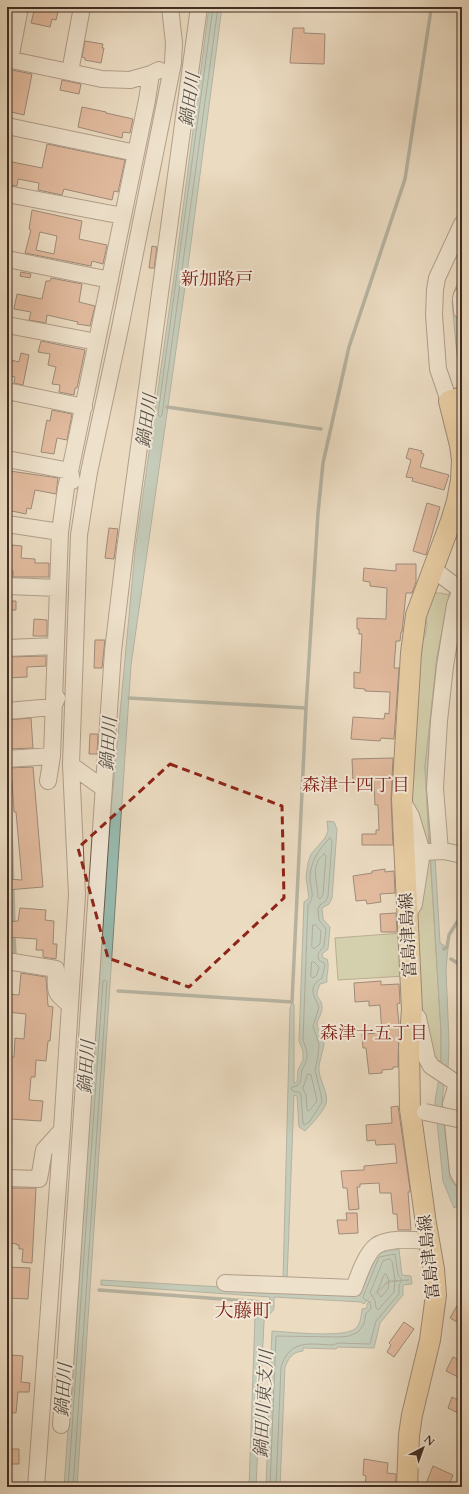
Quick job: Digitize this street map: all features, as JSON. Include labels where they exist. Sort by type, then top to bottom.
[{"type":"main road","name":"富島津島線","points":[[407,1487],[410,1428],[430,1340],[436,1295],[434,1269],[429,1241],[418,1111],[409,1047],[412,1010],[402,799],[411,653],[416,615],[451,521],[461,480],[462,460],[456,399]]},
{"type":"street","points":[[20,7],[8,59],[102,78],[130,80],[151,74],[173,63]]},
{"type":"street","points":[[70,72],[82,7]]},
{"type":"street","points":[[61,1425],[113,651],[124,558],[199,7]]},
{"type":"street","points":[[36,1487],[62,1130],[77,895],[71,765],[79,535],[89,472],[121,325],[173,63],[174,11]]},
{"type":"street","points":[[48,781],[52,756],[60,532],[66,488],[84,407],[147,100],[151,74]]},
{"type":"street","points":[[7,126],[136,153]]},
{"type":"street","points":[[7,194],[123,216]]},
{"type":"street","points":[[456,399],[438,369],[434,315],[437,278],[462,224]]},
{"type":"street","points":[[7,259],[110,280]]},
{"type":"street","points":[[462,295],[462,311]]},
{"type":"street","points":[[7,325],[97,342]]},
{"type":"street","points":[[7,391],[84,407]]},
{"type":"street","points":[[7,459],[70,471]]},
{"type":"street","points":[[70,471],[72,485],[71,521],[79,535]]},
{"type":"street","points":[[7,524],[60,532]]},
{"type":"street","points":[[407,914],[414,904],[432,851],[439,720],[445,666],[459,588],[433,568]]},
{"type":"street","points":[[7,586],[58,588]]},
{"type":"street","points":[[53,707],[59,692],[63,658],[75,645]]},
{"type":"street","points":[[7,648],[56,646]]},
{"type":"street","points":[[7,711],[53,707]]},
{"type":"street","points":[[7,759],[52,756]]},
{"type":"street","points":[[71,765],[103,788]]},
{"type":"street","points":[[402,799],[432,851]]},
{"type":"street","points":[[432,851],[444,850],[462,855]]},
{"type":"street","points":[[7,961],[56,969],[56,992],[58,996],[70,1005]]},
{"type":"street","points":[[412,1010],[418,1018],[427,1059],[431,1066],[450,1079],[458,1172],[462,1179]]},
{"type":"street","points":[[418,1111],[462,1120]]},
{"type":"street","points":[[7,1178],[39,1179],[44,1150],[62,1130]]},
{"type":"street","points":[[225,1282],[354,1288],[359,1274],[372,1250],[377,1245],[404,1240],[429,1241]]},
{"type":"highlighted area","points":[[170,764],[282,806],[284,898],[189,987],[108,958],[78,848]]},
{"type":"green space","points":[[436,593],[450,595],[437,657],[425,767],[429,846],[426,846],[409,799],[420,644],[425,636],[427,624],[424,610],[428,601]]},
{"type":"green space","points":[[430,856],[441,1031],[441,1062],[437,1064],[421,1018],[413,927]]},
{"type":"green space","points":[[402,933],[405,976],[338,980],[335,938]]},
{"type":"water","points":[[209,7],[222,7],[188,266],[131,665],[77,1487],[64,1487],[108,843],[135,551],[176,262]]},
{"type":"water","points":[[462,272],[462,284],[458,298],[462,365],[457,355],[452,302],[454,292]]},
{"type":"water","points":[[462,561],[462,577],[455,594],[435,856],[440,943],[448,948],[446,969],[449,1042],[448,1071],[444,1083],[442,1104],[450,1178],[462,1195],[462,1205],[454,1208],[443,1181],[435,1101],[439,1078],[437,1064],[441,1062],[441,1031],[425,767],[437,657],[450,589],[457,579]]},
{"type":"water","points":[[327,821],[334,822],[337,829],[332,898],[329,904],[322,908],[323,919],[330,927],[328,949],[322,954],[323,958],[327,959],[328,968],[327,982],[320,984],[317,993],[322,1008],[317,1026],[324,1044],[319,1071],[327,1100],[322,1111],[305,1131],[299,1127],[297,1096],[294,1095],[287,1281],[283,1281],[290,1009],[292,1002],[294,1005],[294,1083],[297,1082],[298,1070],[303,1060],[303,1051],[299,1041],[304,902],[309,898],[306,877],[311,854],[325,838],[328,831]]},
{"type":"water","points":[[399,1249],[402,1275],[411,1276],[412,1284],[403,1285],[403,1295],[380,1323],[374,1348],[303,1348],[303,1351],[291,1356],[286,1364],[280,1487],[266,1487],[272,1331],[315,1334],[349,1332],[355,1329],[358,1325],[362,1309],[367,1308],[367,1304],[388,1282],[409,1280],[388,1281],[364,1304],[361,1302],[274,1297],[274,1309],[264,1321],[256,1487],[249,1487],[255,1317],[270,1306],[270,1297],[101,1285],[101,1280],[360,1295],[377,1253]]},
{"type":"building","points":[[35,7],[59,7],[56,20],[52,19],[50,27],[31,23]]},
{"type":"building","points":[[293,28],[304,28],[304,33],[325,34],[324,64],[290,63]]},
{"type":"building","points":[[85,41],[103,44],[102,48],[104,48],[101,63],[85,60],[85,58],[82,57]]},
{"type":"building","points":[[7,69],[32,74],[24,115],[7,111]]},
{"type":"building","points":[[62,80],[81,84],[79,94],[60,90]]},
{"type":"building","points":[[82,107],[133,119],[130,133],[123,132],[122,138],[78,127]]},
{"type":"building","points":[[47,144],[125,160],[118,192],[114,191],[112,200],[64,189],[62,195],[38,190],[39,183],[18,179],[17,186],[7,185],[7,161],[42,168]]},
{"type":"building","points":[[32,210],[82,221],[79,239],[107,245],[103,264],[92,261],[91,266],[25,253],[31,230],[29,229]],"holes":[[[40,232],[57,236],[54,254],[36,250]]]},
{"type":"building","points":[[152,246],[157,247],[154,268],[149,268]]},
{"type":"building","points":[[21,272],[31,274],[30,278],[20,276]]},
{"type":"building","points":[[51,278],[82,284],[79,302],[95,306],[90,326],[77,324],[78,322],[47,315],[46,323],[29,320],[31,312],[14,309],[17,294],[42,299],[46,281],[50,281]]},
{"type":"building","points":[[41,341],[85,350],[77,388],[75,388],[74,395],[59,392],[60,385],[52,384],[56,367],[48,365],[50,354],[38,352]]},
{"type":"building","points":[[21,353],[29,355],[23,385],[14,383],[15,377],[7,375],[7,359],[19,362]]},
{"type":"building","points":[[52,410],[72,414],[67,440],[57,438],[54,454],[41,452],[47,420],[50,421]]},
{"type":"building","points":[[409,448],[422,451],[421,453],[424,454],[420,467],[449,475],[444,490],[412,481],[413,478],[406,477],[411,460],[406,458]]},
{"type":"building","points":[[10,471],[58,478],[56,494],[35,490],[31,509],[27,508],[26,514],[7,510],[7,484]]},
{"type":"building","points":[[427,503],[440,507],[426,555],[413,551]]},
{"type":"building","points":[[109,528],[118,529],[114,559],[105,558]]},
{"type":"building","points":[[12,545],[22,546],[21,558],[35,559],[35,563],[49,563],[49,577],[13,577],[13,571],[7,570],[7,559],[11,559]]},
{"type":"building","points":[[396,564],[416,564],[416,582],[412,593],[406,593],[402,632],[400,641],[396,641],[394,668],[399,668],[394,739],[381,738],[380,741],[351,739],[353,717],[384,719],[385,713],[389,714],[390,692],[365,691],[365,689],[354,688],[354,672],[360,673],[362,634],[359,634],[359,629],[357,629],[357,618],[386,619],[387,588],[370,586],[370,582],[363,581],[364,568],[396,571]]},
{"type":"building","points":[[7,601],[16,601],[16,610],[7,610]]},
{"type":"building","points":[[34,619],[47,620],[47,636],[33,636]]},
{"type":"building","points":[[95,640],[105,640],[102,668],[94,668]]},
{"type":"building","points":[[46,656],[46,666],[27,667],[27,677],[7,678],[7,657]]},
{"type":"building","points":[[31,718],[33,748],[7,749],[7,720]]},
{"type":"building","points":[[90,734],[98,734],[97,754],[89,754]]},
{"type":"building","points":[[393,758],[391,799],[393,845],[362,845],[362,834],[376,834],[376,830],[379,830],[378,805],[375,805],[374,781],[353,782],[352,759]]},
{"type":"building","points":[[33,767],[43,887],[7,890],[7,879],[22,880],[12,781],[7,781],[7,768]]},
{"type":"building","points":[[385,869],[385,872],[394,871],[395,893],[380,894],[381,902],[367,904],[366,900],[356,901],[353,876]]},
{"type":"building","points":[[20,908],[46,910],[45,920],[54,921],[53,944],[57,944],[56,959],[43,957],[43,950],[36,950],[37,939],[7,937],[7,922],[18,921]]},
{"type":"building","points":[[396,913],[397,932],[381,932],[380,914]]},
{"type":"building","points":[[21,973],[46,977],[48,1006],[53,1007],[50,1041],[48,1041],[46,1061],[36,1060],[35,1077],[31,1077],[29,1100],[43,1101],[41,1121],[10,1119],[12,1103],[7,1102],[7,1080],[9,1080],[11,1057],[14,1057],[15,1038],[24,1039],[26,1014],[7,1012],[7,994],[19,995]]},
{"type":"building","points":[[381,981],[381,985],[399,984],[400,1003],[397,1004],[399,1024],[398,1067],[382,1070],[382,1073],[369,1074],[366,1048],[363,1048],[362,1034],[382,1033],[380,1005],[369,1006],[369,1001],[355,1002],[354,983]]},
{"type":"building","points":[[398,1106],[410,1189],[410,1192],[408,1192],[411,1230],[398,1230],[397,1214],[393,1214],[391,1193],[380,1193],[379,1183],[360,1184],[360,1187],[357,1187],[359,1209],[349,1210],[347,1188],[343,1188],[341,1171],[364,1170],[364,1166],[397,1163],[395,1144],[376,1145],[375,1140],[367,1141],[366,1125],[392,1123],[391,1107]]},
{"type":"building","points":[[7,1188],[36,1188],[32,1263],[22,1262],[23,1249],[19,1249],[19,1245],[17,1244],[9,1243],[10,1223],[7,1222]]},
{"type":"building","points":[[346,1213],[357,1213],[358,1233],[339,1234],[337,1220],[347,1220]]},
{"type":"building","points":[[9,1267],[30,1268],[28,1299],[7,1298]]},
{"type":"building","points":[[462,1297],[462,1325],[450,1318]]},
{"type":"building","points":[[404,1322],[414,1329],[394,1357],[387,1352],[391,1345],[389,1343]]},
{"type":"building","points":[[11,1355],[23,1356],[21,1382],[30,1383],[29,1392],[18,1392],[16,1413],[7,1412],[7,1383],[9,1383]]},
{"type":"building","points":[[453,1357],[462,1361],[462,1379],[446,1371]]},
{"type":"building","points":[[452,1397],[462,1402],[462,1415],[448,1408]]},
{"type":"building","points":[[7,1449],[19,1449],[19,1464],[7,1464]]},
{"type":"building","points":[[364,1459],[388,1463],[387,1473],[396,1474],[396,1487],[365,1487],[366,1476],[363,1475]]},
{"type":"building","points":[[433,1466],[453,1475],[448,1487],[435,1487],[426,1484]]},
{"type":"waterway","points":[[118,991],[292,1002],[306,708],[318,513],[323,463],[349,347],[405,179],[431,10]]},
{"type":"waterway","name":"鍋田川","points":[[167,407],[321,429]]},
{"type":"waterway","points":[[129,698],[306,708]]},
{"type":"waterway","points":[[7,796],[10,796],[14,925]]},
{"type":"waterway","points":[[444,949],[447,947],[449,935],[462,914]]},
{"type":"waterway","points":[[14,933],[15,957]]},
{"type":"waterway","points":[[451,959],[462,966]]},
{"type":"waterway","points":[[99,1290],[262,1302]]},
{"type":"district","name":"新加路戸","points":[[217,279]]},
{"type":"district","name":"森津十四丁目","points":[[356,785]]},
{"type":"district","name":"森津十五丁目","points":[[374,1033]]},
{"type":"district","name":"大藤町","points":[[243,1311]]},
{"type":"water label","name":"鍋田川東支川","points":[[264,1404]]}]
